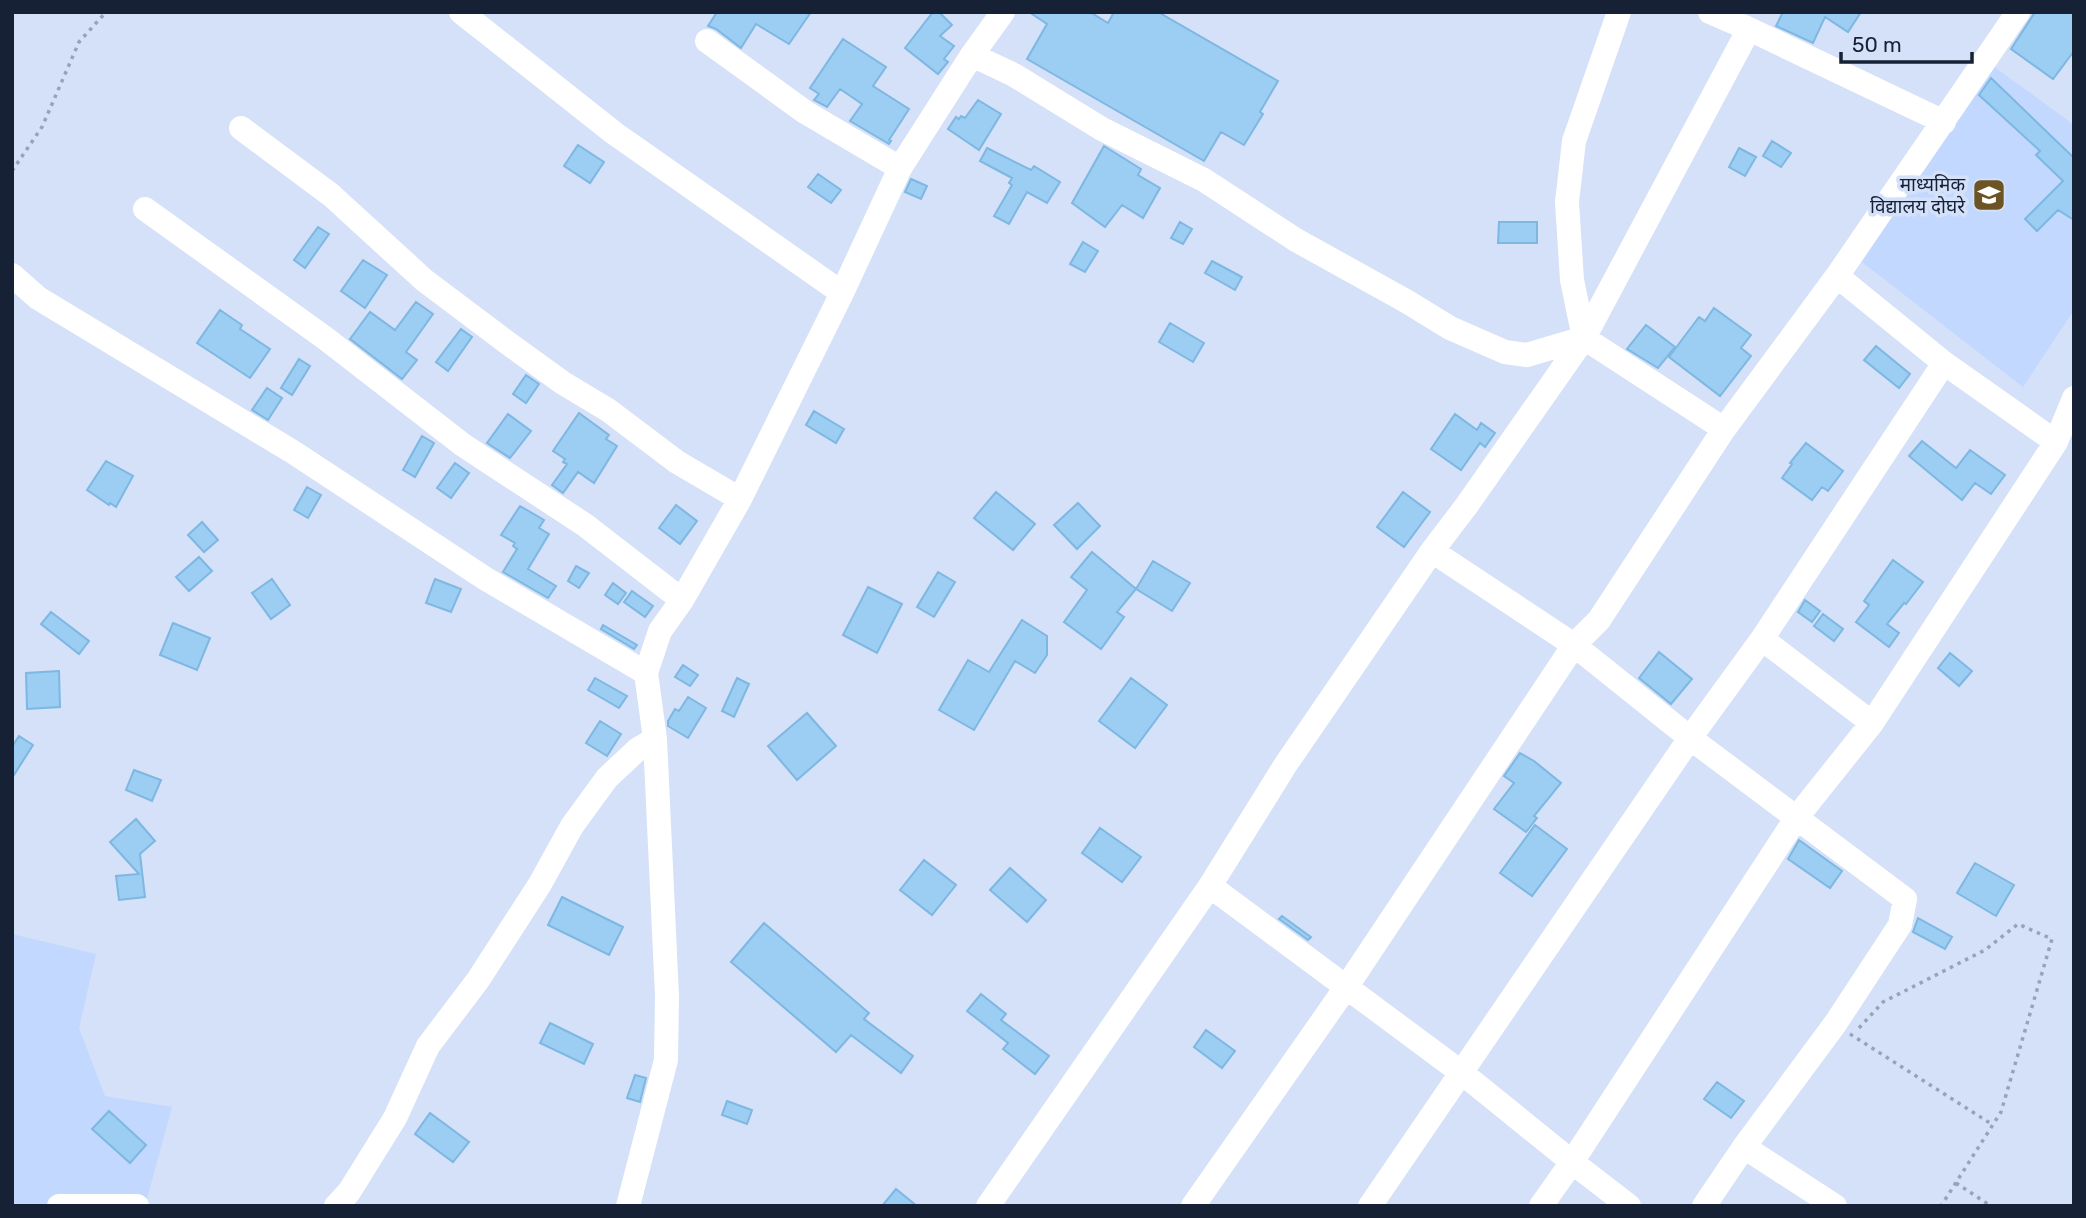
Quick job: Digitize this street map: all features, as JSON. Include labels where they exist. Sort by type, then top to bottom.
[{"type":"street","points":[[461,12],[614,133],[842,293]]},
{"type":"street","points":[[628,1206],[666,1060],[667,996],[655,739],[646,673],[660,631],[682,600],[740,499],[842,293],[900,168],[972,55],[1003,12]]},
{"type":"street","points":[[1619,12],[1574,141],[1567,202],[1572,280],[1584,338],[1724,429]]},
{"type":"street","points":[[1710,12],[1944,122]]},
{"type":"street","points":[[1193,1206],[1347,986],[1574,645],[1599,620],[1724,429],[1837,276],[2018,12]]},
{"type":"street","points":[[989,1205],[1210,886],[1286,764],[1432,551],[1584,338],[1749,29]]},
{"type":"street","points":[[707,41],[806,112],[900,168]]},
{"type":"street","points":[[972,55],[1014,75],[1102,129],[1204,180],[1296,240],[1451,328],[1505,352],[1527,355],[1584,338]]},
{"type":"street","points":[[241,128],[331,195],[424,280],[485,326],[563,383],[608,410],[677,462],[740,499]]},
{"type":"street","points":[[145,209],[325,338],[463,444],[585,525],[682,600]]},
{"type":"street","points":[[12,275],[38,298],[293,452],[486,579],[646,673]]},
{"type":"street","points":[[1837,276],[1944,363],[2056,442]]},
{"type":"street","points":[[1370,1206],[1690,738],[1762,639],[1944,363]]},
{"type":"street","points":[[1541,1206],[1797,817],[1872,723],[2056,442],[2074,398]]},
{"type":"street","points":[[1432,551],[1574,645],[1690,738],[1905,899],[1900,925],[1844,1030],[1744,1147],[1704,1206]]},
{"type":"street","points":[[1762,639],[1872,723]]},
{"type":"street","points":[[336,1206],[349,1192],[396,1118],[428,1046],[478,981],[540,884],[572,826],[607,778],[638,749],[655,739]]},
{"type":"street","points":[[1210,886],[1462,1073],[1629,1206]]},
{"type":"street","points":[[1744,1147],[1835,1206]]},
{"type":"street","points":[[59,1206],[137,1206]]},
{"type":"path","points":[[12,171],[42,127],[79,42],[106,12]]},
{"type":"path","points":[[1941,1206],[1956,1183],[1993,1125],[2001,1112],[2052,939],[2018,924],[1985,950],[1883,1002],[1844,1030],[1993,1125]]},
{"type":"path","points":[[1956,1183],[1991,1206]]},
{"type":"shaded area","name":"माध्यमिक विद्यालय दोघरे","points":[[1993,66],[2070,122],[2074,128],[2074,310],[2023,387],[1862,262],[1965,103]]},
{"type":"shaded area","points":[[12,934],[96,954],[79,1028],[105,1096],[172,1107],[145,1206],[12,1206]]},
{"type":"building","points":[[717,12],[811,12],[789,44],[756,24],[741,48],[708,26]]},
{"type":"building","points":[[933,12],[939,12],[952,25],[940,36],[954,46],[944,59],[948,62],[938,74],[905,48]]},
{"type":"building","points":[[1029,12],[1090,12],[1108,23],[1114,12],[1158,12],[1278,81],[1260,112],[1263,114],[1244,145],[1221,132],[1204,161],[1027,59],[1047,24]]},
{"type":"building","points":[[1783,12],[1861,12],[1848,32],[1825,17],[1813,43],[1776,26]]},
{"type":"building","points":[[2035,12],[2074,12],[2074,51],[2053,79],[2011,49]]},
{"type":"building","points":[[843,39],[886,67],[873,86],[909,109],[889,144],[850,121],[862,104],[840,89],[827,107],[814,100],[819,94],[810,88]]},
{"type":"building","points":[[1991,78],[2074,158],[2074,220],[2058,210],[2037,231],[2025,219],[2063,181],[2036,155],[2040,151],[1979,95]]},
{"type":"building","points":[[978,100],[1001,114],[979,150],[948,129],[956,117],[965,118]]},
{"type":"building","points":[[1772,141],[1791,153],[1781,167],[1763,156]]},
{"type":"building","points":[[578,145],[604,162],[590,183],[564,166]]},
{"type":"building","points":[[1104,146],[1141,169],[1138,175],[1160,188],[1143,218],[1122,205],[1105,227],[1072,203]]},
{"type":"building","points":[[987,148],[1031,170],[1034,166],[1060,182],[1047,203],[1027,192],[1009,224],[994,216],[1012,185],[1009,183],[1012,178],[980,161]]},
{"type":"building","points":[[1739,148],[1756,157],[1745,176],[1729,167]]},
{"type":"building","points":[[818,174],[841,190],[831,203],[808,187]]},
{"type":"building","points":[[911,179],[927,186],[921,199],[905,192]]},
{"type":"building","points":[[1180,222],[1192,229],[1183,244],[1171,238]]},
{"type":"building","points":[[1499,222],[1537,222],[1537,243],[1498,243]]},
{"type":"building","points":[[318,227],[329,234],[305,268],[294,260]]},
{"type":"building","points":[[1083,242],[1098,251],[1085,272],[1070,264]]},
{"type":"building","points":[[363,260],[387,275],[365,308],[341,291]]},
{"type":"building","points":[[1212,261],[1242,277],[1235,290],[1205,273]]},
{"type":"building","points":[[416,302],[433,314],[406,352],[417,360],[402,379],[350,339],[370,312],[395,330]]},
{"type":"building","points":[[1714,308],[1751,335],[1741,348],[1751,356],[1720,396],[1669,357],[1699,317],[1705,321]]},
{"type":"building","points":[[220,310],[242,325],[240,329],[270,349],[250,378],[197,343]]},
{"type":"building","points":[[1170,323],[1204,343],[1193,362],[1159,342]]},
{"type":"building","points":[[1646,325],[1675,347],[1658,368],[1627,349]]},
{"type":"building","points":[[461,329],[472,337],[448,371],[436,362]]},
{"type":"building","points":[[1876,346],[1910,374],[1899,388],[1864,360]]},
{"type":"building","points":[[299,359],[310,366],[292,395],[281,388]]},
{"type":"building","points":[[526,375],[539,384],[526,403],[513,394]]},
{"type":"building","points":[[267,388],[282,398],[268,420],[252,410]]},
{"type":"building","points":[[814,411],[844,429],[836,443],[806,425]]},
{"type":"building","points":[[579,413],[609,435],[606,439],[617,446],[594,483],[578,472],[563,493],[552,485],[567,464],[563,462],[565,459],[553,451]]},
{"type":"building","points":[[508,414],[531,431],[510,458],[487,443]]},
{"type":"building","points":[[1455,414],[1477,430],[1481,423],[1495,433],[1485,447],[1480,443],[1461,470],[1431,449]]},
{"type":"building","points":[[422,436],[434,443],[415,477],[403,470]]},
{"type":"building","points":[[1922,441],[1956,468],[1970,450],[2005,475],[1991,494],[1975,483],[1962,500],[1909,456]]},
{"type":"building","points":[[1806,443],[1843,471],[1828,491],[1822,487],[1812,500],[1782,478]]},
{"type":"building","points":[[106,461],[133,476],[116,507],[87,490]]},
{"type":"building","points":[[455,463],[469,473],[451,498],[437,488]]},
{"type":"building","points":[[307,487],[321,495],[308,518],[294,510]]},
{"type":"building","points":[[996,492],[1035,524],[1013,550],[974,518]]},
{"type":"building","points":[[1403,492],[1430,512],[1404,547],[1377,527]]},
{"type":"building","points":[[1078,503],[1100,526],[1077,549],[1054,525]]},
{"type":"building","points":[[676,505],[697,521],[680,544],[659,528]]},
{"type":"building","points":[[520,506],[544,520],[539,528],[549,534],[528,569],[556,586],[548,598],[503,572],[517,549],[513,546],[515,543],[501,535]]},
{"type":"building","points":[[202,522],[218,540],[204,552],[188,535]]},
{"type":"building","points":[[1092,552],[1136,589],[1117,612],[1124,617],[1101,649],[1064,622],[1087,590],[1071,577]]},
{"type":"building","points":[[199,557],[212,571],[189,591],[176,577]]},
{"type":"building","points":[[1893,560],[1923,582],[1887,624],[1899,633],[1889,647],[1856,622],[1869,605],[1864,601]]},
{"type":"building","points":[[1153,561],[1190,583],[1172,611],[1136,589]]},
{"type":"building","points":[[576,566],[589,573],[579,588],[568,581]]},
{"type":"building","points":[[938,572],[955,582],[934,617],[917,607]]},
{"type":"building","points":[[272,579],[290,605],[271,619],[252,593]]},
{"type":"building","points":[[435,579],[461,589],[451,612],[426,603]]},
{"type":"building","points":[[613,583],[626,593],[618,604],[605,595]]},
{"type":"building","points":[[868,587],[902,604],[877,653],[843,635]]},
{"type":"building","points":[[632,591],[653,606],[645,617],[624,602]]},
{"type":"building","points":[[1805,600],[1820,611],[1812,622],[1798,612]]},
{"type":"building","points":[[51,612],[89,641],[79,654],[41,624]]},
{"type":"building","points":[[1823,614],[1843,629],[1834,641],[1814,626]]},
{"type":"building","points":[[1022,620],[1047,636],[1047,655],[1035,673],[1015,661],[974,730],[939,710],[968,660],[989,672]]},
{"type":"building","points":[[173,623],[210,638],[197,670],[160,655]]},
{"type":"building","points":[[603,625],[637,645],[634,649],[601,629]]},
{"type":"building","points":[[1659,652],[1692,679],[1671,704],[1639,678]]},
{"type":"building","points":[[1950,653],[1972,671],[1959,686],[1938,668]]},
{"type":"building","points":[[683,665],[698,675],[690,686],[675,677]]},
{"type":"building","points":[[59,671],[60,707],[27,709],[26,673]]},
{"type":"building","points":[[595,678],[627,696],[619,708],[588,690]]},
{"type":"building","points":[[737,678],[749,684],[734,717],[722,711]]},
{"type":"building","points":[[1131,678],[1167,705],[1135,748],[1099,721]]},
{"type":"building","points":[[688,697],[706,708],[688,738],[668,726],[668,721],[675,709],[679,711]]},
{"type":"building","points":[[807,713],[836,746],[797,780],[768,746]]},
{"type":"building","points":[[600,721],[621,734],[607,756],[586,743]]},
{"type":"building","points":[[19,736],[33,745],[12,778],[12,747]]},
{"type":"building","points":[[1520,753],[1561,783],[1534,816],[1537,818],[1526,832],[1494,809],[1514,783],[1504,776]]},
{"type":"building","points":[[134,770],[161,780],[152,801],[126,790]]},
{"type":"building","points":[[136,819],[155,841],[140,854],[145,897],[119,900],[116,876],[139,874],[110,842]]},
{"type":"building","points":[[1535,825],[1567,849],[1532,896],[1500,873]]},
{"type":"building","points":[[1100,828],[1141,857],[1122,882],[1082,853]]},
{"type":"building","points":[[1799,840],[1842,871],[1830,888],[1788,859]]},
{"type":"building","points":[[924,860],[956,885],[932,915],[900,890]]},
{"type":"building","points":[[1975,863],[2014,885],[1996,916],[1957,893]]},
{"type":"building","points":[[1010,868],[1046,900],[1027,922],[990,890]]},
{"type":"building","points":[[562,897],[623,927],[609,955],[548,925]]},
{"type":"building","points":[[1282,916],[1311,937],[1308,940],[1279,919]]},
{"type":"building","points":[[1918,918],[1952,937],[1945,949],[1913,932]]},
{"type":"building","points":[[764,923],[869,1013],[864,1019],[913,1056],[901,1073],[851,1035],[836,1052],[731,962]]},
{"type":"building","points":[[981,994],[1006,1014],[1001,1020],[1049,1056],[1035,1074],[1003,1049],[1008,1043],[967,1011]]},
{"type":"building","points":[[550,1023],[593,1044],[584,1064],[540,1043]]},
{"type":"building","points":[[1206,1030],[1235,1051],[1222,1068],[1194,1047]]},
{"type":"building","points":[[635,1075],[646,1078],[640,1102],[627,1098]]},
{"type":"building","points":[[1717,1082],[1744,1101],[1731,1118],[1704,1099]]},
{"type":"building","points":[[727,1101],[752,1110],[747,1124],[722,1115]]},
{"type":"building","points":[[109,1111],[146,1145],[130,1163],[92,1129]]},
{"type":"building","points":[[430,1113],[469,1142],[453,1162],[415,1134]]},
{"type":"building","points":[[896,1189],[917,1206],[882,1206]]},
{"type":"place","name":"माध्यमिक विद्यालय दोघरे","points":[[1989,195]]}]
